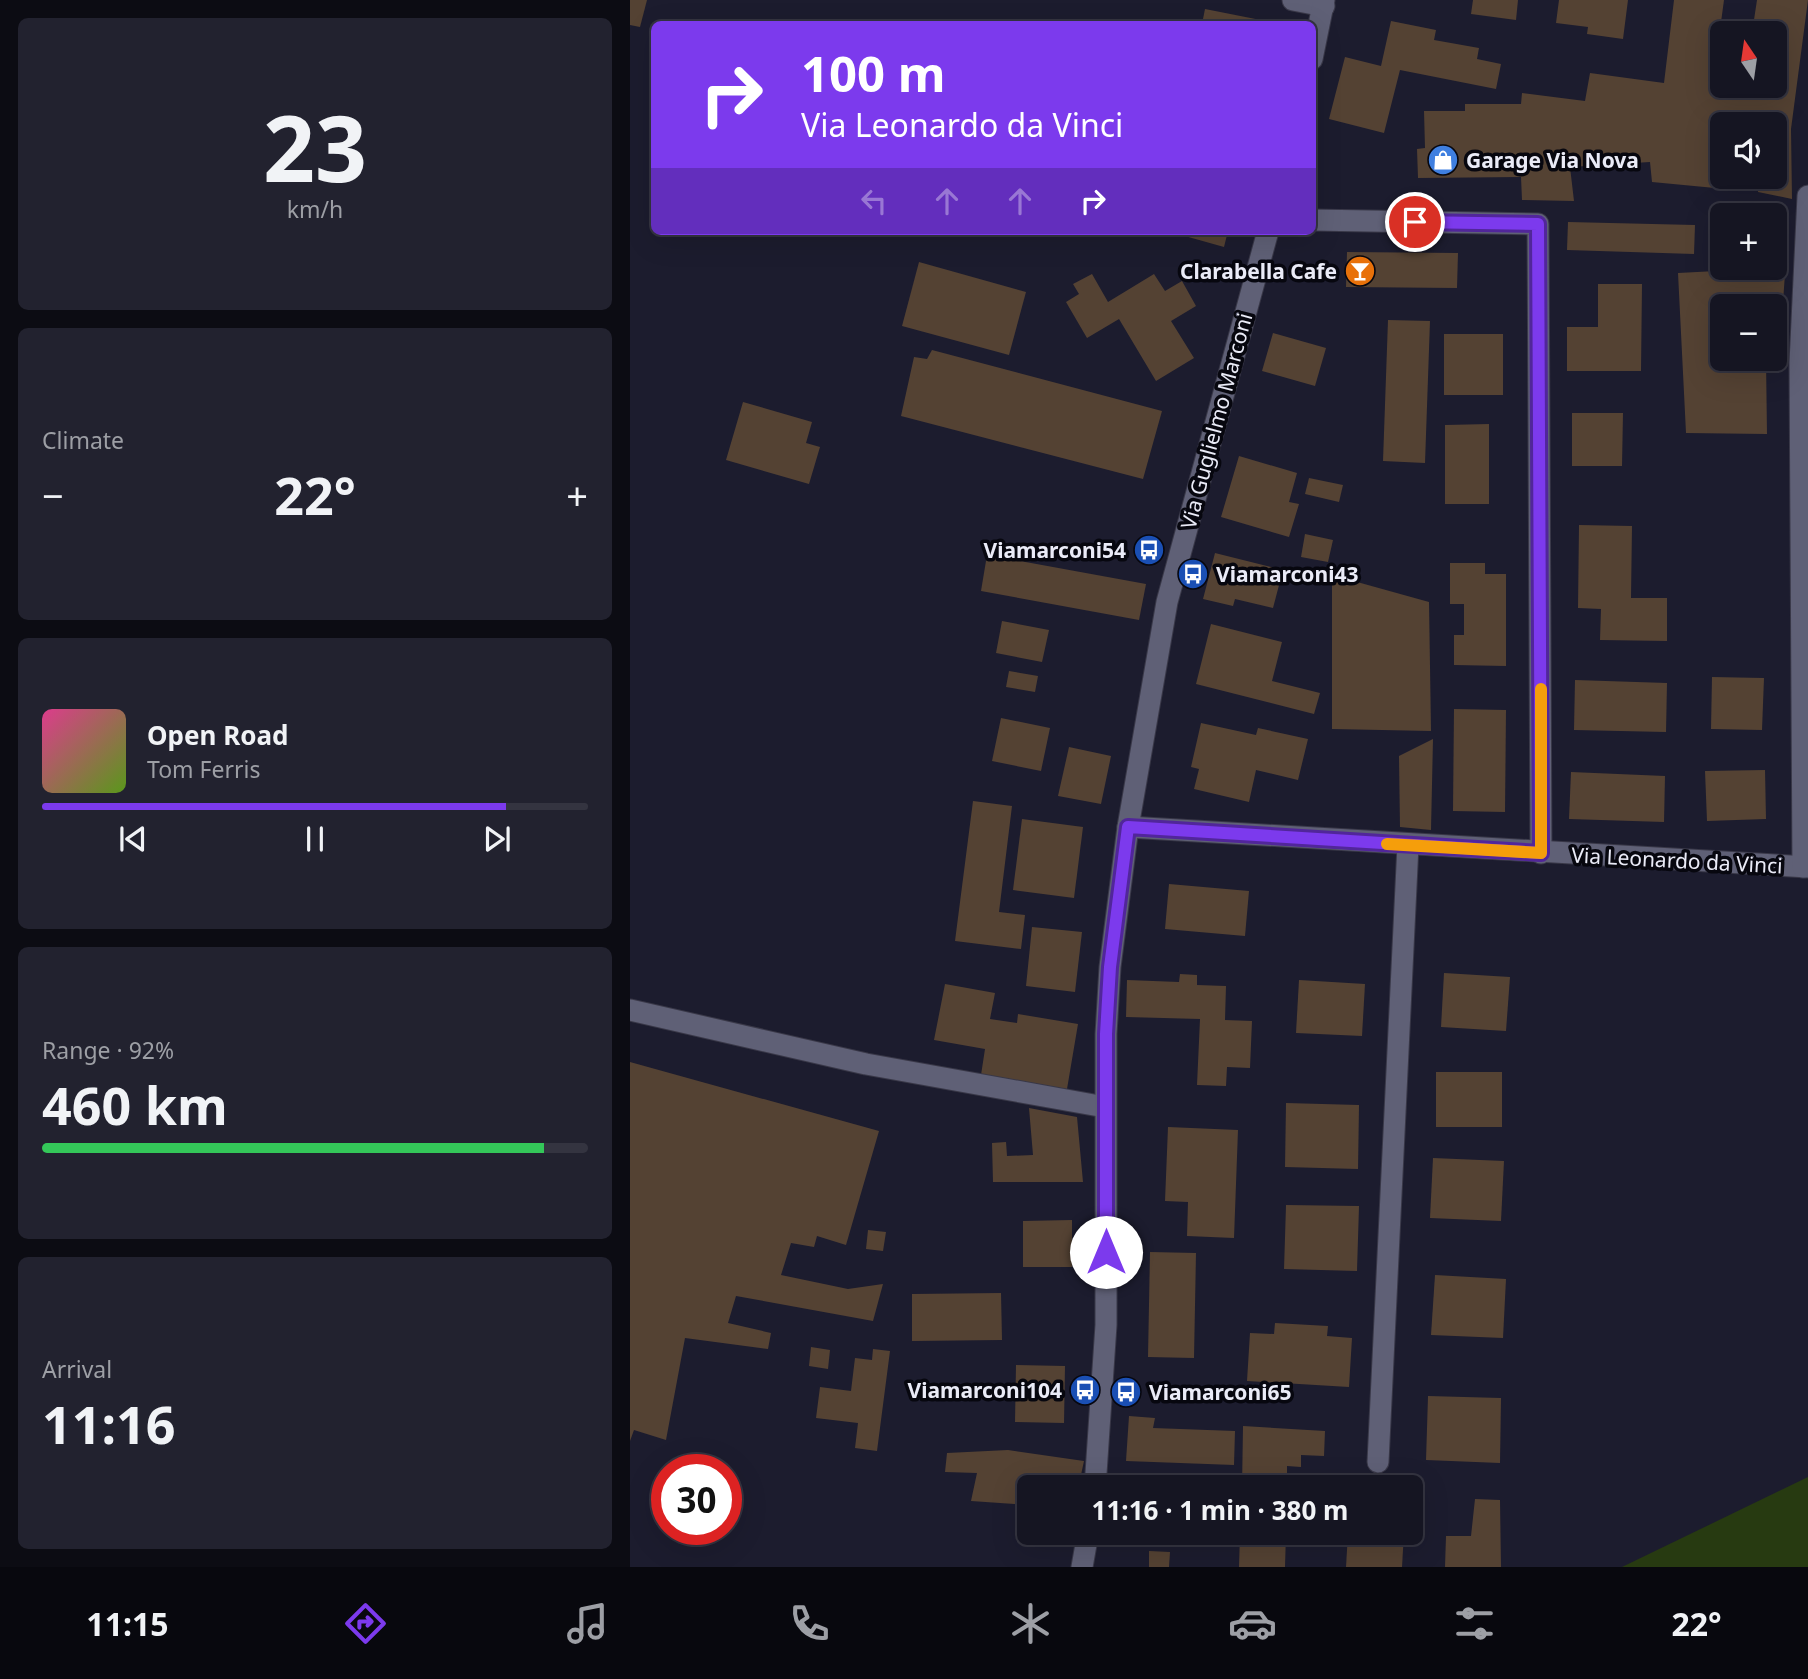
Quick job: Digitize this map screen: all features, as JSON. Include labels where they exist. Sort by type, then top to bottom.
[{"type":"street","points":[[1293,0],[1324,3],[1316,41]]},
{"type":"street","points":[[1805,867],[1800,363],[1808,196]]},
{"type":"street","points":[[1316,220],[1538,224],[1541,853]]},
{"type":"street","name":"Via Guglielmo Marconi","points":[[1096,1475],[1106,1325],[1105,1107],[1110,967],[1128,827],[1167,603],[1267,235]]},
{"type":"street","name":"Via Leonardo da Vinci","points":[[1128,827],[1805,867]]},
{"type":"street","points":[[1378,1462],[1408,845]]},
{"type":"street","points":[[630,1010],[866,1065],[1105,1107]]},
{"type":"street","points":[[1082,1567],[1086,1545]]},
{"type":"green space","points":[[1808,1477],[1808,1567],[1622,1567]]},
{"type":"building","points":[[630,0],[647,0],[640,27],[630,25]]},
{"type":"building","points":[[1473,0],[1518,0],[1516,20],[1471,14]]},
{"type":"building","points":[[1559,0],[1628,0],[1623,39],[1587,34],[1588,27],[1556,23]]},
{"type":"building","points":[[1674,0],[1724,0],[1721,21],[1710,21],[1710,98],[1787,98],[1787,21],[1754,21],[1757,0],[1808,0],[1791,129],[1792,199],[1758,192],[1758,189],[1787,189],[1787,112],[1710,112],[1710,188],[1652,182],[1650,162],[1570,167],[1574,201],[1522,200],[1521,177],[1418,178],[1417,149],[1425,148],[1424,111],[1465,111],[1465,104],[1521,104],[1522,93],[1585,101],[1590,73],[1664,83]]},
{"type":"building","points":[[1205,9],[1266,21],[1203,21]]},
{"type":"building","points":[[1391,21],[1436,30],[1434,40],[1479,48],[1477,59],[1501,64],[1496,89],[1400,70],[1384,133],[1329,119],[1345,57],[1381,66]]},
{"type":"building","points":[[1568,222],[1695,225],[1694,254],[1567,250]]},
{"type":"building","points":[[1181,235],[1227,235],[1224,247]]},
{"type":"building","points":[[1347,252],[1458,253],[1457,288],[1346,287]]},
{"type":"building","points":[[919,262],[1026,292],[1009,355],[902,326]]},
{"type":"building","points":[[1710,271],[1710,280],[1785,280],[1784,294],[1710,294],[1710,371],[1766,371],[1767,434],[1686,433],[1678,273]]},
{"type":"building","points":[[1092,274],[1108,302],[1154,274],[1165,291],[1182,281],[1196,306],[1171,321],[1194,358],[1156,381],[1119,319],[1087,338],[1066,302],[1079,294],[1073,284]]},
{"type":"building","points":[[1598,284],[1642,284],[1641,371],[1567,371],[1567,327],[1598,327]]},
{"type":"building","points":[[1388,320],[1430,321],[1425,463],[1383,461]]},
{"type":"building","points":[[1273,333],[1326,348],[1315,386],[1262,371]]},
{"type":"building","points":[[1444,334],[1503,334],[1503,395],[1444,395]]},
{"type":"building","points":[[932,350],[1162,411],[1143,479],[901,416],[914,357],[927,359]]},
{"type":"building","points":[[743,402],[812,422],[806,443],[820,447],[809,484],[726,460]]},
{"type":"building","points":[[1572,413],[1623,413],[1622,466],[1572,466]]},
{"type":"building","points":[[1489,424],[1489,504],[1445,504],[1445,425]]},
{"type":"building","points":[[1239,456],[1297,473],[1289,502],[1299,504],[1289,537],[1221,517]]},
{"type":"building","points":[[1309,478],[1343,485],[1339,502],[1305,494]]},
{"type":"building","points":[[1579,525],[1632,526],[1631,598],[1667,598],[1667,641],[1600,640],[1601,609],[1578,608]]},
{"type":"building","points":[[1305,534],[1333,540],[1328,562],[1301,557]]},
{"type":"building","points":[[1215,553],[1283,570],[1273,608],[1235,599],[1233,606],[1203,599]]},
{"type":"building","points":[[987,555],[1146,584],[1139,620],[981,591]]},
{"type":"building","points":[[1450,563],[1485,563],[1485,574],[1506,574],[1506,666],[1454,665],[1454,635],[1464,635],[1464,604],[1450,604]]},
{"type":"building","points":[[1332,575],[1429,602],[1431,731],[1332,729]]},
{"type":"building","points":[[1002,621],[1049,630],[1042,662],[996,653]]},
{"type":"building","points":[[1211,624],[1282,642],[1272,681],[1320,693],[1314,714],[1196,684]]},
{"type":"building","points":[[1009,671],[1038,676],[1035,692],[1006,687]]},
{"type":"building","points":[[1712,677],[1764,678],[1762,730],[1711,729]]},
{"type":"building","points":[[1575,680],[1667,683],[1666,732],[1574,730]]},
{"type":"building","points":[[1454,709],[1506,710],[1505,812],[1453,811]]},
{"type":"building","points":[[1001,718],[1050,728],[1041,771],[992,761]]},
{"type":"building","points":[[1201,723],[1256,735],[1258,728],[1308,739],[1298,780],[1256,770],[1249,802],[1194,789],[1199,769],[1191,767]]},
{"type":"building","points":[[1433,739],[1431,830],[1400,827],[1399,756]]},
{"type":"building","points":[[1069,747],[1111,756],[1101,804],[1058,796]]},
{"type":"building","points":[[1765,770],[1766,819],[1707,821],[1705,771]]},
{"type":"building","points":[[1571,772],[1665,776],[1664,822],[1569,819]]},
{"type":"building","points":[[973,801],[1012,806],[999,912],[1025,915],[1021,949],[955,941]]},
{"type":"building","points":[[1022,819],[1083,827],[1074,898],[1013,890]]},
{"type":"building","points":[[1169,884],[1249,891],[1245,936],[1165,929]]},
{"type":"building","points":[[1032,927],[1082,932],[1075,992],[1026,986]]},
{"type":"building","points":[[1444,973],[1510,977],[1506,1031],[1441,1027]]},
{"type":"building","points":[[1180,974],[1197,975],[1197,985],[1226,986],[1225,1020],[1252,1021],[1250,1068],[1227,1067],[1226,1086],[1197,1085],[1200,1019],[1126,1017],[1127,980],[1179,982]]},
{"type":"building","points":[[1299,980],[1365,984],[1362,1036],[1296,1033]]},
{"type":"building","points":[[945,984],[995,993],[990,1019],[1017,1023],[1018,1014],[1078,1024],[1067,1089],[981,1075],[985,1049],[934,1040]]},
{"type":"building","points":[[630,1062],[879,1131],[846,1245],[817,1236],[814,1247],[791,1243],[781,1275],[848,1289],[883,1284],[873,1321],[736,1296],[728,1323],[771,1333],[768,1349],[685,1338],[666,1440],[634,1430],[630,1441]]},
{"type":"building","points":[[1436,1072],[1502,1072],[1502,1127],[1436,1127]]},
{"type":"building","points":[[1286,1103],[1359,1105],[1358,1169],[1285,1167]]},
{"type":"building","points":[[1029,1108],[1077,1117],[1083,1182],[993,1182],[992,1143],[1006,1142],[1007,1156],[1033,1155]]},
{"type":"building","points":[[1168,1127],[1238,1130],[1234,1238],[1187,1236],[1188,1202],[1165,1201]]},
{"type":"building","points":[[1433,1158],[1504,1161],[1501,1221],[1430,1218]]},
{"type":"building","points":[[1286,1205],[1359,1206],[1357,1271],[1284,1269]]},
{"type":"building","points":[[1072,1220],[1072,1267],[1023,1267],[1023,1221]]},
{"type":"building","points":[[868,1230],[886,1232],[883,1251],[866,1249]]},
{"type":"building","points":[[1150,1252],[1196,1253],[1194,1358],[1148,1357]]},
{"type":"building","points":[[1435,1275],[1506,1279],[1503,1338],[1431,1335]]},
{"type":"building","points":[[1001,1293],[1002,1340],[912,1341],[912,1294]]},
{"type":"building","points":[[1275,1323],[1328,1326],[1327,1336],[1352,1338],[1349,1387],[1247,1381],[1250,1333],[1274,1334]]},
{"type":"building","points":[[811,1347],[830,1350],[828,1369],[809,1366]]},
{"type":"building","points":[[873,1349],[890,1351],[877,1451],[855,1448],[858,1423],[816,1418],[820,1387],[851,1391],[855,1358],[872,1360]]},
{"type":"building","points":[[1016,1365],[1065,1366],[1064,1423],[1015,1422]]},
{"type":"building","points":[[1428,1396],[1501,1398],[1500,1463],[1426,1460]]},
{"type":"building","points":[[1129,1416],[1155,1418],[1153,1428],[1235,1431],[1234,1465],[1126,1461]]},
{"type":"building","points":[[1243,1426],[1325,1431],[1324,1456],[1301,1455],[1301,1467],[1287,1466],[1287,1475],[1242,1475]]},
{"type":"building","points":[[1008,1450],[1084,1461],[1081,1475],[1017,1475],[1017,1504],[971,1501],[977,1473],[945,1472],[947,1453]]},
{"type":"building","points":[[1475,1499],[1500,1500],[1501,1567],[1445,1567],[1446,1536],[1471,1536]]},
{"type":"building","points":[[1240,1545],[1286,1545],[1285,1567],[1239,1567]]},
{"type":"building","points":[[1347,1545],[1403,1545],[1402,1567],[1346,1567]]},
{"type":"building","points":[[1149,1551],[1170,1552],[1169,1567],[1149,1567]]},
{"type":"slow traffic","points":[[1387,844],[1541,853],[1541,689]]},
{"type":"place","name":"Garage Via Nova","points":[[1443,160]]},
{"type":"place","name":"Clarabella Cafe","points":[[1360,271]]},
{"type":"place","name":"Viamarconi54","points":[[1149,550]]},
{"type":"place","name":"Viamarconi43","points":[[1193,574]]},
{"type":"place","name":"Viamarconi104","points":[[1085,1390]]},
{"type":"place","name":"Viamarconi65","points":[[1126,1392]]},
{"type":"route","points":[[1106,1252],[1106,1034],[1110,967],[1128,827],[1541,853],[1538,224],[1415,222]]}]
